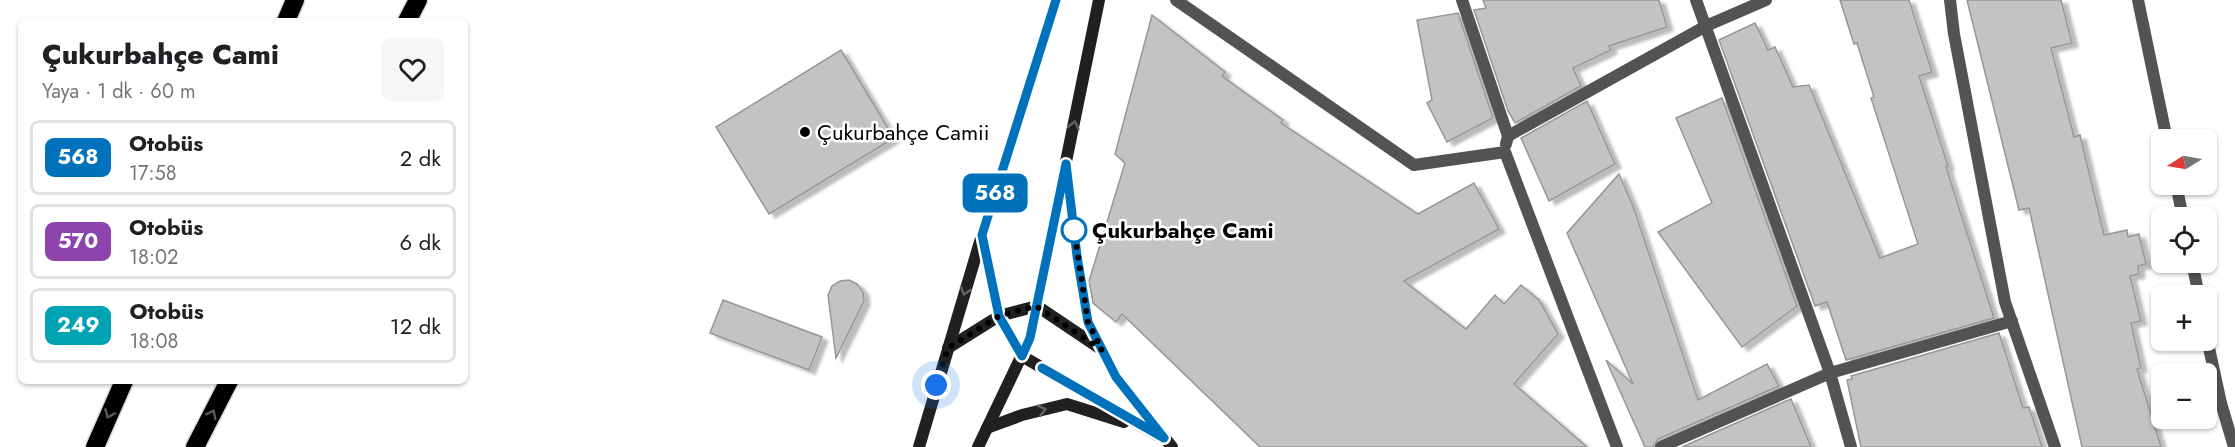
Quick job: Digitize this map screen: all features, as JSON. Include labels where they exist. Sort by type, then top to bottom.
[{"type":"highway","points":[[286,18],[295,0]]},
{"type":"highway","points":[[409,18],[418,0]]},
{"type":"highway","points":[[95,447],[123,384]]},
{"type":"highway","points":[[195,447],[227,384]]},
{"type":"main road","points":[[919,447],[982,235],[1056,0]]},
{"type":"main road","points":[[978,447],[1030,338],[1099,0]]},
{"type":"main road","points":[[1066,164],[1088,322],[1116,377],[1168,443]]},
{"type":"main road","points":[[982,235],[999,316],[1022,356],[1168,443]]},
{"type":"main road","points":[[948,348],[999,316],[1036,306],[1102,350]]},
{"type":"main road","points":[[987,428],[1022,415],[1067,404],[1118,419],[1168,443]]},
{"type":"street","points":[[1176,0],[1414,165],[1505,152]]},
{"type":"street","points":[[1462,0],[1508,136],[1505,152],[1617,447]]},
{"type":"street","points":[[1696,0],[1830,372],[1851,447]]},
{"type":"street","points":[[1508,136],[1706,26],[1766,0]]},
{"type":"street","points":[[1950,0],[1954,34],[2001,279],[2012,321],[2055,447]]},
{"type":"street","points":[[2138,0],[2165,129]]},
{"type":"street","points":[[1660,447],[1830,372],[2012,321]]},
{"type":"street","points":[[2210,351],[2221,403],[2234,447]]},
{"type":"building","points":[[1483,0],[1659,0],[1667,27],[1609,46],[1611,50],[1573,68],[1581,86],[1515,123],[1508,111],[1474,10],[1486,8]]},
{"type":"building","points":[[1840,0],[1909,0],[1932,72],[1919,76],[1994,318],[1846,360],[1827,302],[1815,306],[1719,40],[1755,23],[1768,50],[1775,47],[1793,87],[1809,85],[1880,258],[1918,244],[1871,98],[1874,97],[1857,43],[1854,44]]},
{"type":"building","points":[[1967,0],[2061,0],[2072,43],[2051,48],[2074,137],[2080,135],[2104,235],[2127,230],[2128,237],[2139,234],[2146,264],[2138,266],[2139,274],[2130,276],[2141,321],[2131,323],[2141,368],[2137,369],[2151,414],[2151,429],[2155,429],[2161,447],[2082,447],[2029,208],[2019,210]]},
{"type":"building","points":[[1458,13],[1493,118],[1447,142],[1427,103],[1432,100],[1417,20]]},
{"type":"building","points":[[1152,15],[1225,72],[1222,76],[1283,120],[1281,123],[1418,214],[1474,183],[1499,229],[1404,281],[1466,329],[1495,295],[1504,304],[1521,285],[1539,300],[1558,334],[1514,384],[1587,447],[1260,447],[1122,314],[1116,322],[1093,303],[1089,281],[1125,163],[1115,154]]},
{"type":"building","name":"Çukurbahçe Camii","points":[[841,50],[894,138],[769,214],[716,127]]},
{"type":"building","points":[[1722,98],[1797,306],[1742,347],[1658,232],[1712,203],[1676,118]]},
{"type":"building","points":[[1587,101],[1615,164],[1549,201],[1521,138]]},
{"type":"building","points":[[1619,174],[1633,206],[1698,400],[1767,364],[1779,386],[1658,439],[1653,447],[1645,447],[1606,360],[1633,384],[1567,233]]},
{"type":"building","points":[[849,280],[857,284],[863,292],[864,301],[836,358],[828,295],[832,286],[840,281]]},
{"type":"building","points":[[723,300],[822,337],[809,370],[710,333]]},
{"type":"building","points":[[1999,333],[2023,408],[2029,407],[2042,447],[1861,447],[1847,380],[1852,379],[1851,376]]},
{"type":"building","points":[[1791,399],[1811,447],[1682,447],[1786,401]]},
{"type":"bus line","name":"568","points":[[1042,368],[1164,438],[1116,377],[1088,322],[1066,164],[1030,338],[1022,356],[999,316],[990,281],[982,235],[1056,0]]},
{"type":"place","name":"Çukurbahçe Camii","points":[[805,132]]},
{"type":"place","name":"Çukurbahçe Cami","points":[[1074,230]]},
{"type":"route","points":[[936,385],[948,348],[999,316],[1036,306],[1102,350],[1088,322],[1074,230]]}]
